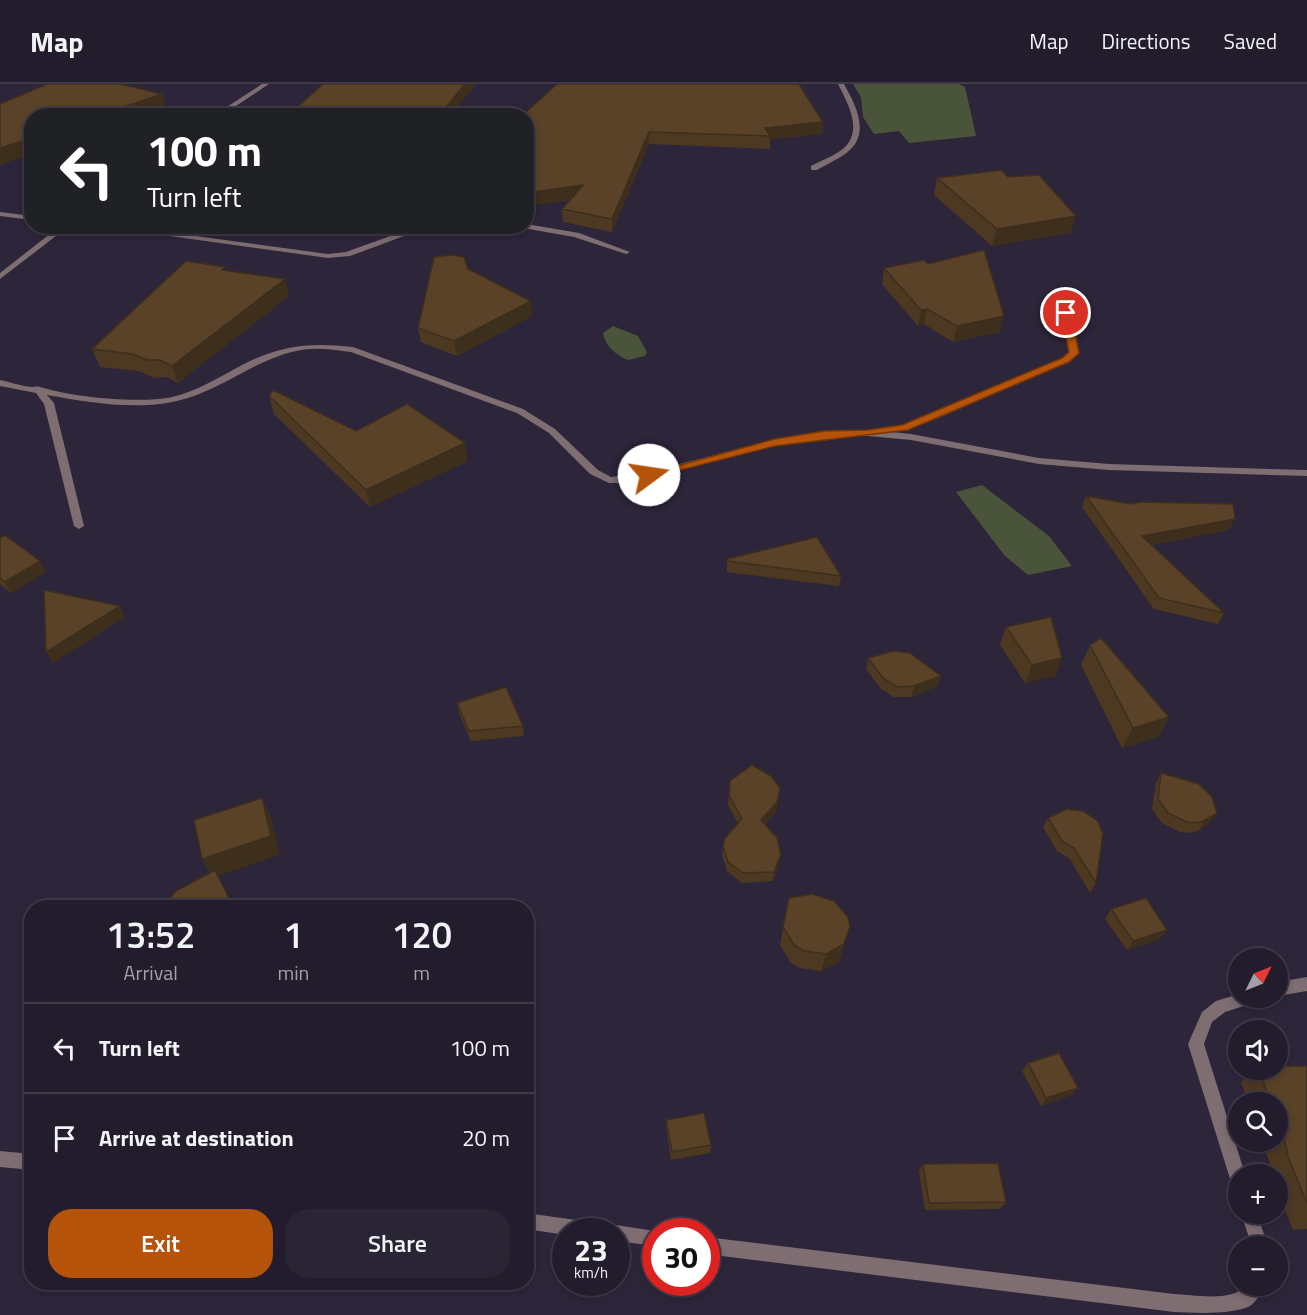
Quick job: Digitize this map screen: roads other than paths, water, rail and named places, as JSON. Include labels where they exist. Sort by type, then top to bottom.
[{"type":"street","points":[[228,108],[266,84]]},
{"type":"street","points":[[814,168],[847,149],[856,137],[855,111],[841,84]]},
{"type":"street","points":[[0,214],[24,217]]},
{"type":"street","points":[[534,228],[576,236],[626,252]]},
{"type":"street","points":[[0,277],[55,234]]},
{"type":"street","points":[[156,234],[286,253],[328,256],[347,254],[404,234]]},
{"type":"street","points":[[0,383],[134,402],[165,401],[185,397],[270,354],[291,348],[332,346],[353,350],[520,411],[552,431],[594,472],[615,480],[649,475],[775,442],[824,434],[868,433],[904,428],[1066,360],[1074,353],[1066,313]]},
{"type":"street","points":[[37,389],[49,403],[79,526]]},
{"type":"street","points":[[868,433],[911,437],[1039,461],[1109,467],[1307,473]]},
{"type":"street","points":[[1288,987],[1307,984]]},
{"type":"street","points":[[1228,1004],[1206,1017],[1196,1044],[1233,1164]]},
{"type":"street","points":[[0,1159],[24,1161]]},
{"type":"street","points":[[534,1222],[552,1225]]},
{"type":"street","points":[[720,1247],[1174,1304],[1224,1305],[1246,1299],[1248,1296]]}]
